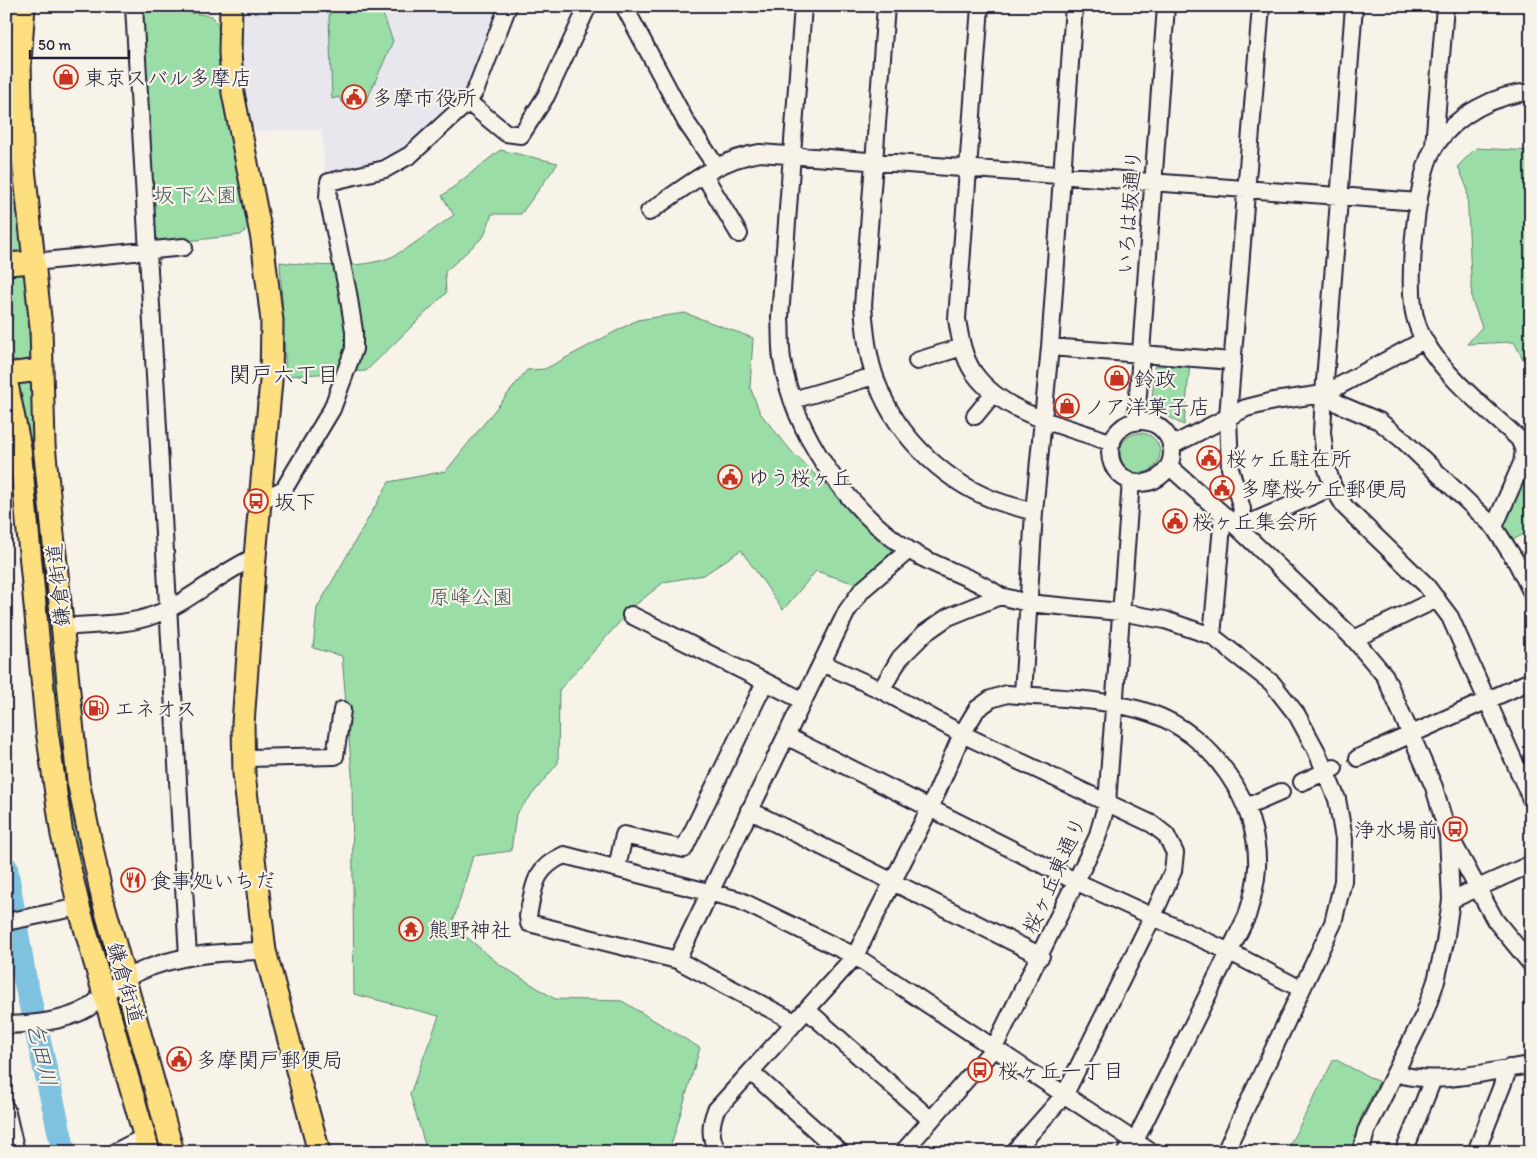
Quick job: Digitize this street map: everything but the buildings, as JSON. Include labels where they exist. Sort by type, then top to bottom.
[{"type":"main road","name":"鎌倉街道","points":[[24,6],[20,61],[22,149],[41,328],[44,445],[72,732],[87,832],[103,900],[173,1152]]},
{"type":"main road","points":[[231,6],[230,53],[233,92],[262,239],[272,321],[271,381],[255,557],[243,724],[251,852],[265,951],[319,1152]]},
{"type":"main road","points":[[6,264],[34,262]]},
{"type":"main road","points":[[6,374],[41,370]]},
{"type":"main road","name":"鎌倉街道","points":[[6,378],[20,448],[53,780],[62,835],[79,907],[147,1144]]},
{"type":"main road","points":[[37,629],[62,627]]},
{"type":"street","points":[[134,6],[147,250],[170,609],[188,957]]},
{"type":"street","points":[[260,502],[284,489],[332,409],[354,348],[354,331],[348,293],[328,198],[329,182],[385,169],[410,156],[468,102],[476,89],[508,6]]},
{"type":"street","points":[[468,102],[506,133],[520,135],[546,96],[588,6]]},
{"type":"street","points":[[624,6],[686,122],[739,234]]},
{"type":"street","points":[[804,6],[780,317],[782,359],[793,400],[811,439],[832,475],[864,514],[909,550],[944,570],[984,584],[1000,596],[1028,603],[1120,612],[1164,620],[1212,636],[1272,683],[1297,715],[1316,750],[1330,770],[1344,840],[1343,881],[1333,923],[1225,1152]]},
{"type":"street","points":[[886,6],[863,306],[866,344],[874,376],[891,412],[924,455],[961,484],[994,500],[1034,512]]},
{"type":"street","points":[[980,6],[957,319],[962,347],[973,372],[993,394],[1043,419],[1112,443]]},
{"type":"street","points":[[1023,695],[1034,512],[1050,347],[1074,6]]},
{"type":"street","name":"いろは坂通り","points":[[1136,422],[1166,6]]},
{"type":"street","points":[[1238,528],[1242,509],[1230,468],[1228,417],[1248,189],[1261,6]]},
{"type":"street","points":[[1354,6],[1324,394],[1322,432],[1326,466],[1333,487],[1345,507],[1356,520],[1425,584],[1450,617],[1531,800]]},
{"type":"street","points":[[1445,6],[1434,146],[1418,202],[1412,286],[1413,308],[1424,340],[1438,362],[1519,439],[1524,450],[1522,463],[1494,527]]},
{"type":"street","points":[[1434,146],[1456,123],[1485,104],[1512,93],[1531,92]]},
{"type":"street","points":[[648,212],[710,170],[740,156],[760,153],[875,163],[969,167],[1418,202]]},
{"type":"street","points":[[34,262],[184,247]]},
{"type":"street","points":[[1171,446],[1246,408],[1274,401],[1324,394],[1424,340]]},
{"type":"street","points":[[917,361],[962,347]]},
{"type":"street","points":[[1050,347],[1141,352],[1233,361]]},
{"type":"street","points":[[793,400],[874,376]]},
{"type":"street","points":[[975,416],[993,394]]},
{"type":"street","points":[[1324,394],[1341,405],[1379,421],[1404,441],[1494,527],[1517,563],[1531,590]]},
{"type":"street","points":[[1136,422],[1156,425],[1163,430],[1171,446],[1169,466],[1164,473],[1149,482],[1131,481],[1116,470],[1112,462],[1112,443],[1122,428],[1136,422]]},
{"type":"street","points":[[1169,466],[1238,528],[1354,638],[1385,676],[1434,787],[1448,835],[1495,920],[1531,964]]},
{"type":"street","name":"桜ヶ丘東通り","points":[[903,1152],[994,1048],[1097,838],[1106,803],[1131,481]]},
{"type":"street","points":[[1238,528],[1333,487]]},
{"type":"street","points":[[1212,636],[1223,515]]},
{"type":"street","points":[[677,960],[847,611],[862,590],[909,550]]},
{"type":"street","points":[[62,627],[134,620],[170,609],[234,566],[255,557]]},
{"type":"street","points":[[881,690],[900,658],[925,633],[948,617],[1000,596]]},
{"type":"street","points":[[1354,638],[1436,598]]},
{"type":"street","points":[[631,615],[802,700]]},
{"type":"street","points":[[822,663],[881,690],[962,734],[1152,824],[1166,835],[1175,853],[1173,871],[1152,918],[1065,1094],[1014,1152]]},
{"type":"street","points":[[617,868],[624,835],[684,849],[765,682]]},
{"type":"street","points":[[1358,758],[1526,683]]},
{"type":"street","points":[[718,1152],[712,1135],[714,1116],[855,956],[930,808],[962,734],[977,709],[991,698],[1007,694],[1114,704],[1149,712],[1175,723],[1201,742],[1224,768],[1246,807],[1257,866],[1254,891],[1247,916],[1130,1147]]},
{"type":"street","points":[[244,758],[335,756],[342,710]]},
{"type":"street","points":[[786,736],[1077,882],[1152,918],[1230,952],[1302,989]]},
{"type":"street","points":[[1302,782],[1330,770]]},
{"type":"street","points":[[1246,807],[1281,792]]},
{"type":"street","points":[[749,810],[892,884],[1040,956]]},
{"type":"street","points":[[1361,1152],[1366,1131],[1424,1015],[1436,981],[1445,942],[1451,900],[1448,835]]},
{"type":"street","points":[[795,1022],[677,960],[529,923],[528,916],[536,879],[542,868],[564,855],[739,900],[855,956],[1065,1094],[1130,1147],[1151,1152]]},
{"type":"street","points":[[1451,900],[1531,864]]},
{"type":"street","points":[[6,922],[79,907]]},
{"type":"street","points":[[6,1025],[60,1019],[81,1011],[125,980],[140,972],[188,957],[225,952],[265,951]]},
{"type":"street","points":[[807,1010],[931,1120]]},
{"type":"street","points":[[1395,1073],[1408,1077],[1433,1080],[1531,1065]]},
{"type":"street","points":[[1476,1152],[1509,1068]]},
{"type":"street","points":[[751,1072],[840,1152]]},
{"type":"street","points":[[1404,1152],[1433,1080]]},
{"type":"street","points":[[6,1109],[16,1152]]},
{"type":"street","points":[[115,1152],[147,1144]]},
{"type":"shaded area","name":"多摩市役所","points":[[243,6],[501,6],[469,89],[455,106],[384,163],[325,179],[322,130],[251,131],[238,56]]},
{"type":"green space","points":[[6,6],[12,6],[9,104],[22,249],[18,255],[6,256]]},
{"type":"green space","points":[[331,6],[380,6],[393,41],[366,102],[356,108],[343,103],[339,97],[332,99],[329,17]]},
{"type":"green space","name":"坂下公園","points":[[148,7],[212,16],[218,24],[221,83],[248,228],[241,235],[160,244],[153,237],[139,15]]},
{"type":"green space","points":[[1476,148],[1531,151],[1531,374],[1514,342],[1467,344],[1482,327],[1472,300],[1467,188],[1458,166]]},
{"type":"green space","points":[[500,150],[558,163],[521,214],[492,214],[484,236],[445,272],[446,293],[366,371],[286,376],[280,262],[307,265],[356,265],[372,263],[397,254],[454,215],[442,196]]},
{"type":"green space","points":[[6,272],[21,273],[25,279],[31,358],[27,365],[19,367],[13,362],[6,309]]},
{"type":"green space","name":"原峰公園","points":[[685,313],[753,338],[750,387],[760,413],[792,452],[893,551],[856,584],[816,571],[783,610],[741,550],[704,575],[664,582],[634,606],[559,690],[558,763],[516,814],[511,851],[473,856],[452,925],[499,964],[555,999],[622,1001],[700,1048],[670,1149],[673,1152],[429,1152],[425,1145],[410,1094],[439,1016],[354,994],[352,774],[342,656],[313,648],[317,608],[389,482],[446,471],[527,370],[545,369],[637,320]]},
{"type":"green space","points":[[1155,360],[1190,363],[1184,425],[1166,415],[1152,401]]},
{"type":"green space","points":[[26,378],[32,383],[34,449],[50,615],[47,618],[44,615],[17,385],[20,380]]},
{"type":"green space","points":[[1140,433],[1154,439],[1160,453],[1154,467],[1140,473],[1126,467],[1120,453],[1126,439]]},
{"type":"green space","points":[[1531,469],[1531,531],[1510,541],[1501,525],[1524,472]]},
{"type":"green space","points":[[51,656],[54,659],[67,784],[98,953],[60,784],[49,658]]},
{"type":"green space","points":[[1334,1059],[1379,1082],[1361,1117],[1351,1152],[1286,1152]]},
{"type":"waterway","name":"乞田川","points":[[6,868],[24,975],[64,1152]]},
{"type":"place","name":"東京スバル多摩店","points":[[66,77]]},
{"type":"place","name":"多摩市役所","points":[[354,97]]},
{"type":"place","name":"鈴政","points":[[1117,378]]},
{"type":"place","name":"ノア洋菓子店","points":[[1067,406]]},
{"type":"place","name":"桜ヶ丘駐在所","points":[[1209,458]]},
{"type":"place","name":"ゆう桜ヶ丘","points":[[730,477]]},
{"type":"place","name":"多摩桜ケ丘郵便局","points":[[1222,488]]},
{"type":"place","name":"坂下","points":[[256,501]]},
{"type":"place","name":"桜ヶ丘集会所","points":[[1175,521]]},
{"type":"place","name":"エネオス","points":[[96,708]]},
{"type":"place","name":"浄水場前","points":[[1455,829]]},
{"type":"place","name":"食事処いちだ","points":[[133,880]]},
{"type":"place","name":"熊野神社","points":[[411,929]]},
{"type":"place","name":"多摩関戸郵便局","points":[[179,1059]]},
{"type":"place","name":"桜ヶ丘一丁目","points":[[980,1070]]},
{"type":"district","name":"関戸六丁目","points":[[284,374]]}]
